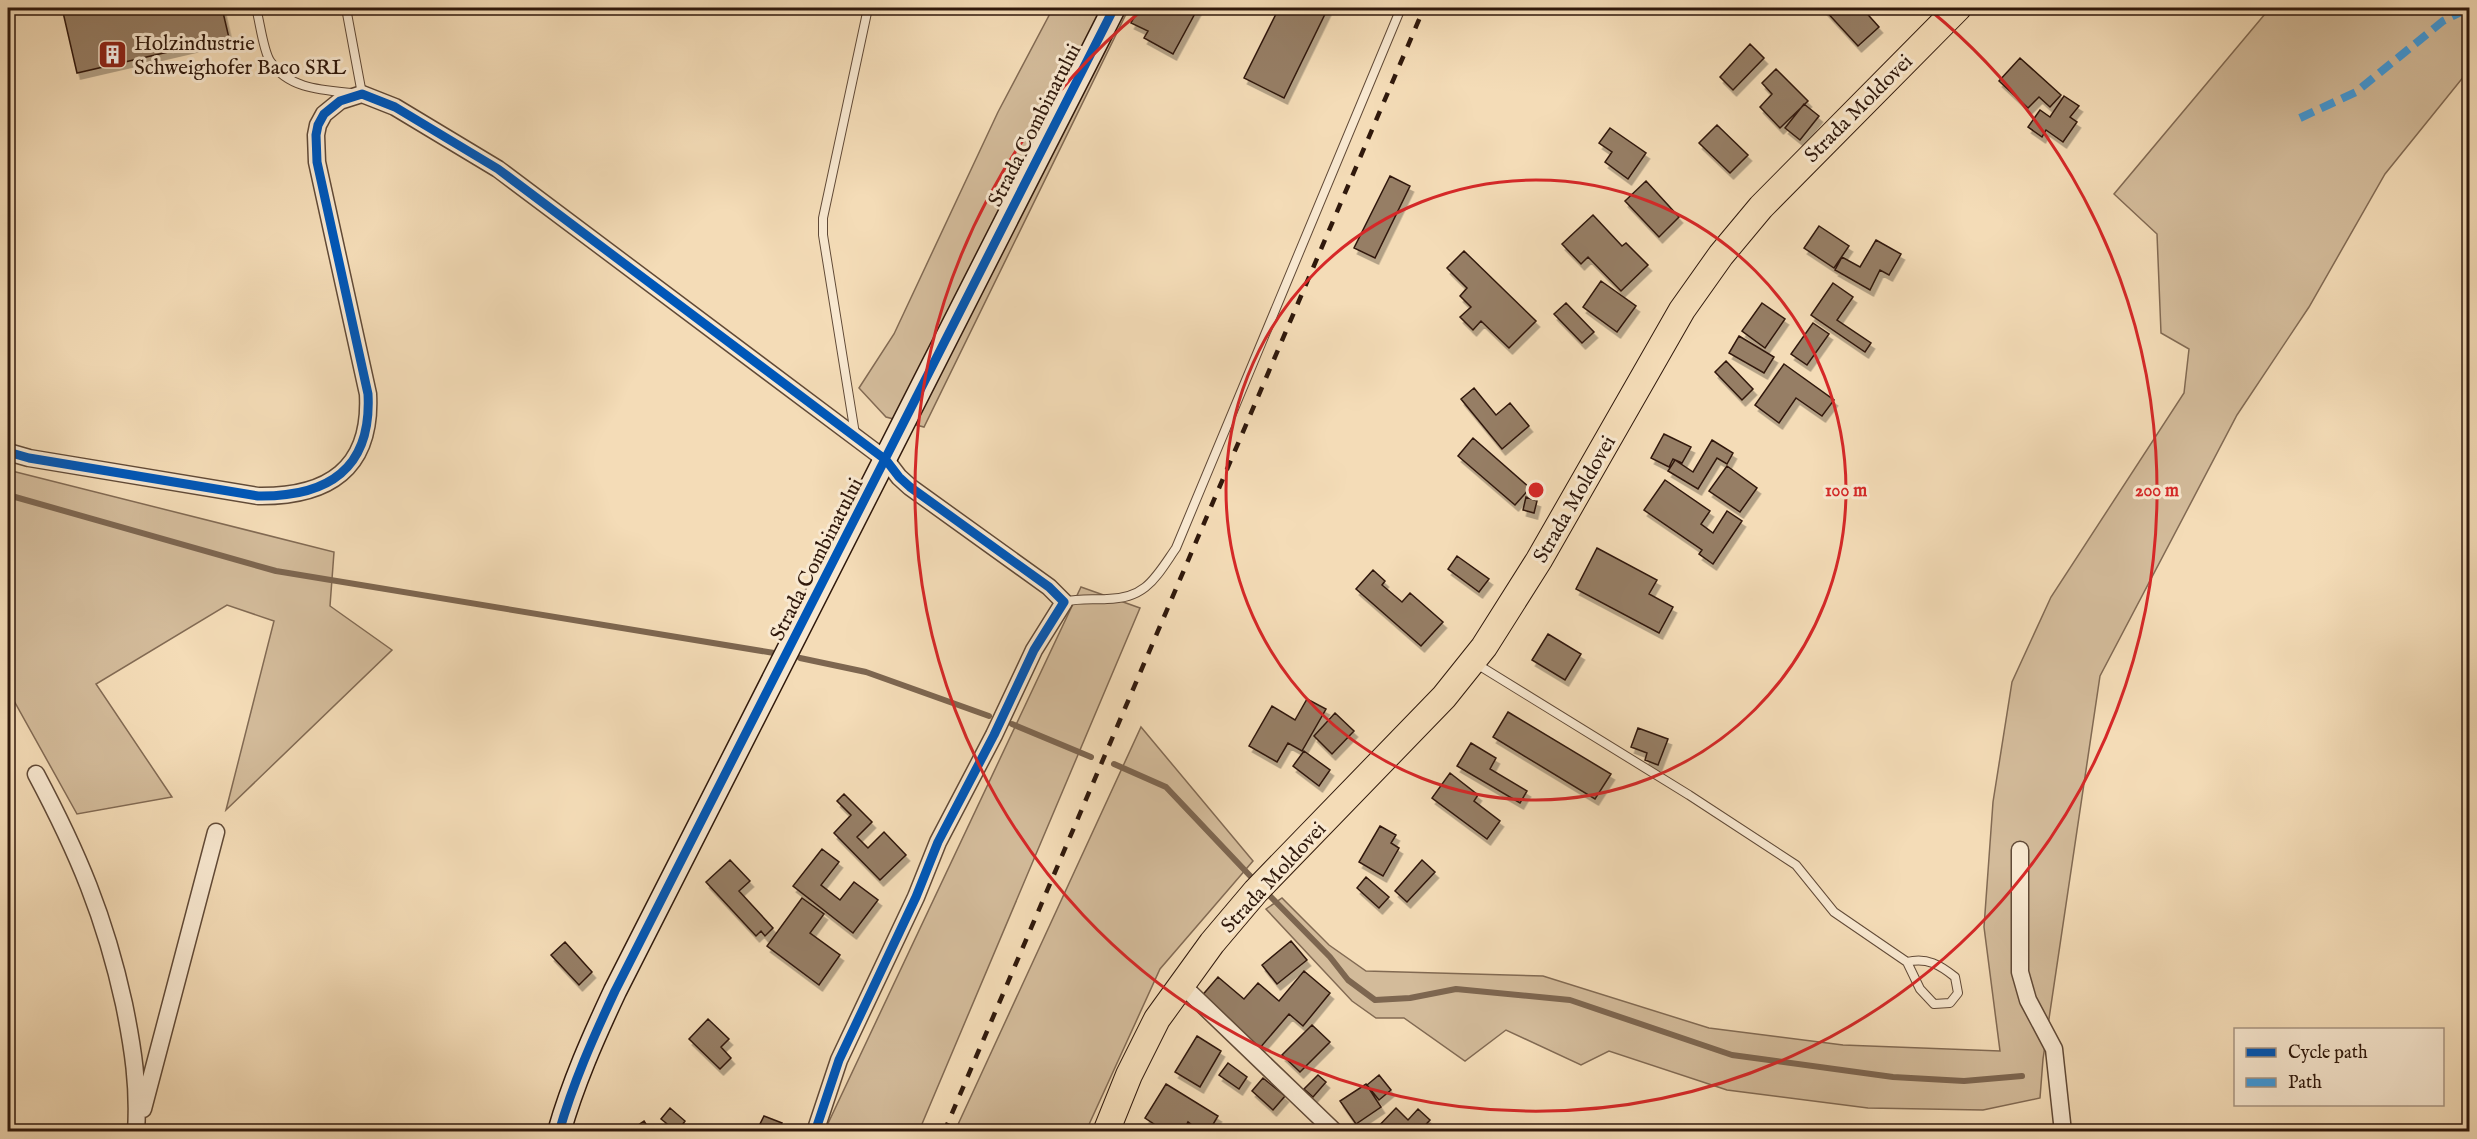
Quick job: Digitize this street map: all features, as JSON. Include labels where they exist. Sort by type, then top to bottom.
[{"type":"main road","name":"Strada Moldovei","points":[[1106,1131],[1129,1075],[1157,1019],[1180,984],[1256,891],[1444,697],[1484,648],[1539,560],[1682,310],[1721,255],[1761,207],[1958,8]]},
{"type":"street","name":"Strada Combinatului","points":[[559,1131],[583,1060],[615,992],[1114,8]]},
{"type":"street","points":[[8,452],[29,458],[258,496],[283,497],[307,491],[330,483],[349,468],[361,448],[367,428],[368,394],[317,162],[316,135],[321,120],[332,107],[340,101],[362,94],[395,107],[498,169],[886,460],[910,487],[1049,587],[1064,602],[1034,650],[938,842],[916,897],[839,1060],[815,1131]]},
{"type":"street","points":[[36,774],[65,829],[88,882],[114,959],[136,1065],[137,1131]]},
{"type":"street","points":[[137,1131],[216,832]]},
{"type":"street","points":[[2020,850],[2020,972],[2028,1000],[2054,1049],[2063,1131]]},
{"type":"street","points":[[1180,984],[1335,1131]]},
{"type":"lane","points":[[256,8],[269,60],[285,78],[308,88],[362,94],[346,8]]},
{"type":"lane","points":[[855,437],[823,235],[823,218],[868,8]]},
{"type":"lane","points":[[1064,602],[1077,598],[1125,598],[1141,592],[1153,582],[1176,548],[1401,8]]},
{"type":"lane","points":[[1473,661],[1796,865],[1834,912],[1907,962],[1920,989],[1935,1004],[1950,1003],[1958,993],[1955,977],[1942,966],[1921,959],[1907,962]]},
{"type":"shaded area","points":[[1053,8],[1129,8],[924,427],[886,417],[859,388],[894,334],[998,112]]},
{"type":"shaded area","points":[[2270,8],[2469,8],[2469,70],[2385,174],[2309,307],[2237,415],[2100,676],[2043,1059],[2040,1098],[1983,1110],[1868,1108],[1727,1090],[1609,1051],[1581,1065],[1506,1030],[1465,1061],[1404,1018],[1376,1018],[1352,1001],[1266,909],[1282,898],[1329,945],[1366,971],[1543,976],[1709,1028],[1843,1045],[2000,1051],[1984,927],[1993,802],[2012,682],[2051,597],[2184,393],[2189,349],[2161,333],[2157,234],[2114,194]]},
{"type":"shaded area","points":[[8,470],[334,552],[330,606],[392,650],[226,810],[274,621],[227,605],[96,684],[172,797],[77,814],[8,690]]},
{"type":"shaded area","points":[[1081,587],[1140,608],[919,1131],[824,1132]]},
{"type":"shaded area","points":[[1141,727],[1253,861],[1160,969],[1086,1131],[955,1131]]},
{"type":"building","name":"Holzindustrie Schweighofer Baco SRL","points":[[62,8],[222,8],[229,38],[77,73]]},
{"type":"building","points":[[1139,8],[1198,8],[1173,54],[1144,38],[1148,31],[1131,23]]},
{"type":"building","points":[[1279,8],[1328,8],[1284,98],[1244,78]]},
{"type":"building","points":[[1823,8],[1862,8],[1879,27],[1858,46]]},
{"type":"building","points":[[1750,44],[1764,58],[1733,90],[1720,77]]},
{"type":"building","points":[[2020,58],[2061,95],[2050,107],[2039,97],[2028,108],[1999,81]]},
{"type":"building","points":[[1776,69],[1808,101],[1780,128],[1760,107],[1772,94],[1762,83]]},
{"type":"building","points":[[2064,96],[2079,106],[2070,117],[2077,122],[2063,142],[2046,130],[2042,137],[2028,127],[2040,110],[2050,117]]},
{"type":"building","points":[[1804,104],[1819,116],[1800,140],[1785,128]]},
{"type":"building","points":[[1717,125],[1748,155],[1730,173],[1699,143]]},
{"type":"building","points":[[1610,128],[1646,153],[1628,179],[1605,162],[1612,152],[1599,143]]},
{"type":"building","points":[[1390,176],[1410,186],[1375,258],[1354,248]]},
{"type":"building","points":[[1646,181],[1679,217],[1659,237],[1625,201]]},
{"type":"building","points":[[1593,215],[1622,246],[1626,243],[1648,265],[1621,291],[1588,257],[1581,264],[1562,244]]},
{"type":"building","points":[[1819,226],[1849,246],[1834,268],[1804,248]]},
{"type":"building","points":[[1876,240],[1901,254],[1889,275],[1880,270],[1870,290],[1835,270],[1842,257],[1860,267]]},
{"type":"building","points":[[1464,251],[1536,321],[1509,348],[1481,321],[1473,330],[1460,317],[1471,307],[1460,296],[1467,288],[1447,268]]},
{"type":"building","points":[[1601,281],[1636,306],[1617,332],[1583,307]]},
{"type":"building","points":[[1833,283],[1853,297],[1837,320],[1871,343],[1865,352],[1811,315]]},
{"type":"building","points":[[1566,303],[1594,332],[1582,343],[1554,314]]},
{"type":"building","points":[[1762,303],[1785,319],[1765,348],[1742,331]]},
{"type":"building","points":[[1813,323],[1829,334],[1807,365],[1791,354]]},
{"type":"building","points":[[1739,336],[1774,357],[1764,373],[1729,353]]},
{"type":"building","points":[[1726,361],[1753,389],[1742,400],[1715,372]]},
{"type":"building","points":[[1784,364],[1834,400],[1822,416],[1796,398],[1779,423],[1755,405]]},
{"type":"building","points":[[1474,388],[1496,415],[1510,403],[1529,426],[1502,449],[1461,399]]},
{"type":"building","points":[[1664,434],[1691,447],[1682,463],[1673,459],[1669,467],[1651,458]]},
{"type":"building","points":[[1473,438],[1530,488],[1515,505],[1458,456]]},
{"type":"building","points":[[1712,440],[1733,453],[1727,464],[1717,458],[1698,489],[1668,471],[1675,460],[1693,472]]},
{"type":"building","points":[[1727,466],[1757,488],[1740,512],[1709,491]]},
{"type":"building","points":[[1665,480],[1710,511],[1701,524],[1713,533],[1727,511],[1742,521],[1713,564],[1699,554],[1702,550],[1644,510]]},
{"type":"building","points":[[1526,497],[1537,501],[1534,513],[1523,510]]},
{"type":"building","points":[[1597,548],[1657,580],[1649,594],[1673,607],[1659,633],[1576,589]]},
{"type":"building","points":[[1457,556],[1489,579],[1479,592],[1448,569]]},
{"type":"building","points":[[1373,570],[1385,581],[1382,585],[1402,602],[1410,593],[1443,622],[1421,646],[1356,589]]},
{"type":"building","points":[[1548,634],[1581,654],[1565,680],[1532,660]]},
{"type":"building","points":[[1307,699],[1326,709],[1302,751],[1288,743],[1277,762],[1249,746],[1272,706],[1295,720]]},
{"type":"building","points":[[1508,712],[1611,774],[1595,799],[1493,737]]},
{"type":"building","points":[[1335,713],[1354,731],[1332,754],[1314,736]]},
{"type":"building","points":[[1638,728],[1668,739],[1658,765],[1645,760],[1647,753],[1631,747]]},
{"type":"building","points":[[1471,743],[1496,758],[1490,769],[1527,791],[1520,803],[1457,766]]},
{"type":"building","points":[[1304,751],[1330,770],[1319,786],[1293,766]]},
{"type":"building","points":[[1450,773],[1478,795],[1474,801],[1500,821],[1487,839],[1432,798]]},
{"type":"building","points":[[844,794],[872,822],[857,837],[868,848],[884,832],[906,855],[880,880],[834,833],[851,815],[837,801]]},
{"type":"building","points":[[1380,826],[1396,835],[1391,843],[1399,848],[1383,876],[1359,862]]},
{"type":"building","points":[[822,849],[839,862],[821,885],[840,900],[854,882],[878,900],[853,933],[793,886]]},
{"type":"building","points":[[730,860],[750,881],[739,891],[773,928],[765,936],[761,931],[756,936],[706,882]]},
{"type":"building","points":[[1422,860],[1435,872],[1407,902],[1395,891]]},
{"type":"building","points":[[1366,877],[1389,897],[1379,908],[1357,888]]},
{"type":"building","points":[[802,898],[824,914],[810,933],[840,955],[819,985],[767,946]]},
{"type":"building","points":[[1291,941],[1307,960],[1277,984],[1262,965]]},
{"type":"building","points":[[565,942],[592,972],[579,985],[551,955]]},
{"type":"building","points":[[1304,971],[1330,993],[1303,1026],[1289,1014],[1259,1049],[1200,998],[1218,977],[1244,999],[1258,983],[1279,1001]]},
{"type":"building","points":[[708,1019],[729,1039],[721,1047],[731,1058],[720,1069],[689,1039]]},
{"type":"building","points":[[1312,1025],[1330,1042],[1300,1072],[1282,1055]]},
{"type":"building","points":[[1197,1036],[1221,1051],[1200,1087],[1175,1072]]},
{"type":"building","points":[[1228,1063],[1247,1077],[1239,1089],[1219,1075]]},
{"type":"building","points":[[1318,1075],[1326,1082],[1313,1097],[1304,1089]]},
{"type":"building","points":[[1379,1075],[1391,1090],[1379,1100],[1367,1085]]},
{"type":"building","points":[[1263,1078],[1285,1096],[1273,1110],[1252,1091]]},
{"type":"building","points":[[1166,1084],[1218,1116],[1212,1126],[1221,1132],[1201,1132],[1188,1122],[1183,1132],[1166,1132],[1145,1118]]},
{"type":"building","points":[[1366,1084],[1381,1107],[1356,1124],[1340,1101]]},
{"type":"building","points":[[670,1108],[685,1121],[677,1132],[661,1119]]},
{"type":"building","points":[[1396,1108],[1408,1120],[1418,1109],[1430,1120],[1419,1132],[1373,1132]]},
{"type":"building","points":[[764,1116],[782,1123],[778,1132],[760,1124]]},
{"type":"building","points":[[644,1121],[649,1129],[637,1132],[634,1128]]},
{"type":"waterway","points":[[8,495],[276,571],[774,653]]},
{"type":"waterway","points":[[800,658],[866,672],[989,716]]},
{"type":"waterway","points":[[1012,724],[1091,757]]},
{"type":"waterway","points":[[1114,764],[1166,787],[1254,880]]},
{"type":"waterway","points":[[1268,894],[1330,957],[1348,980],[1375,1000],[1410,998],[1456,989],[1570,1000],[1732,1055],[1893,1077],[1964,1081],[2022,1076]]},
{"type":"railway","points":[[944,1132],[1424,8]]},
{"type":"marked path","points":[[2300,118],[2356,92],[2443,21],[2469,8]]},
{"type":"cycle path","points":[[559,1132],[584,1061],[615,991],[1114,8]]},
{"type":"cycle path","points":[[8,452],[29,458],[258,496],[305,491],[325,484],[341,474],[353,459],[362,442],[367,420],[368,394],[317,162],[316,135],[324,114],[340,101],[362,94],[395,107],[498,169],[886,460],[910,487],[1049,587],[1064,602],[1034,650],[994,735],[938,842],[916,897],[839,1060],[815,1132]]},
{"type":"place","name":"Holzindustrie Schweighofer Baco SRL","points":[[113,55]]}]
